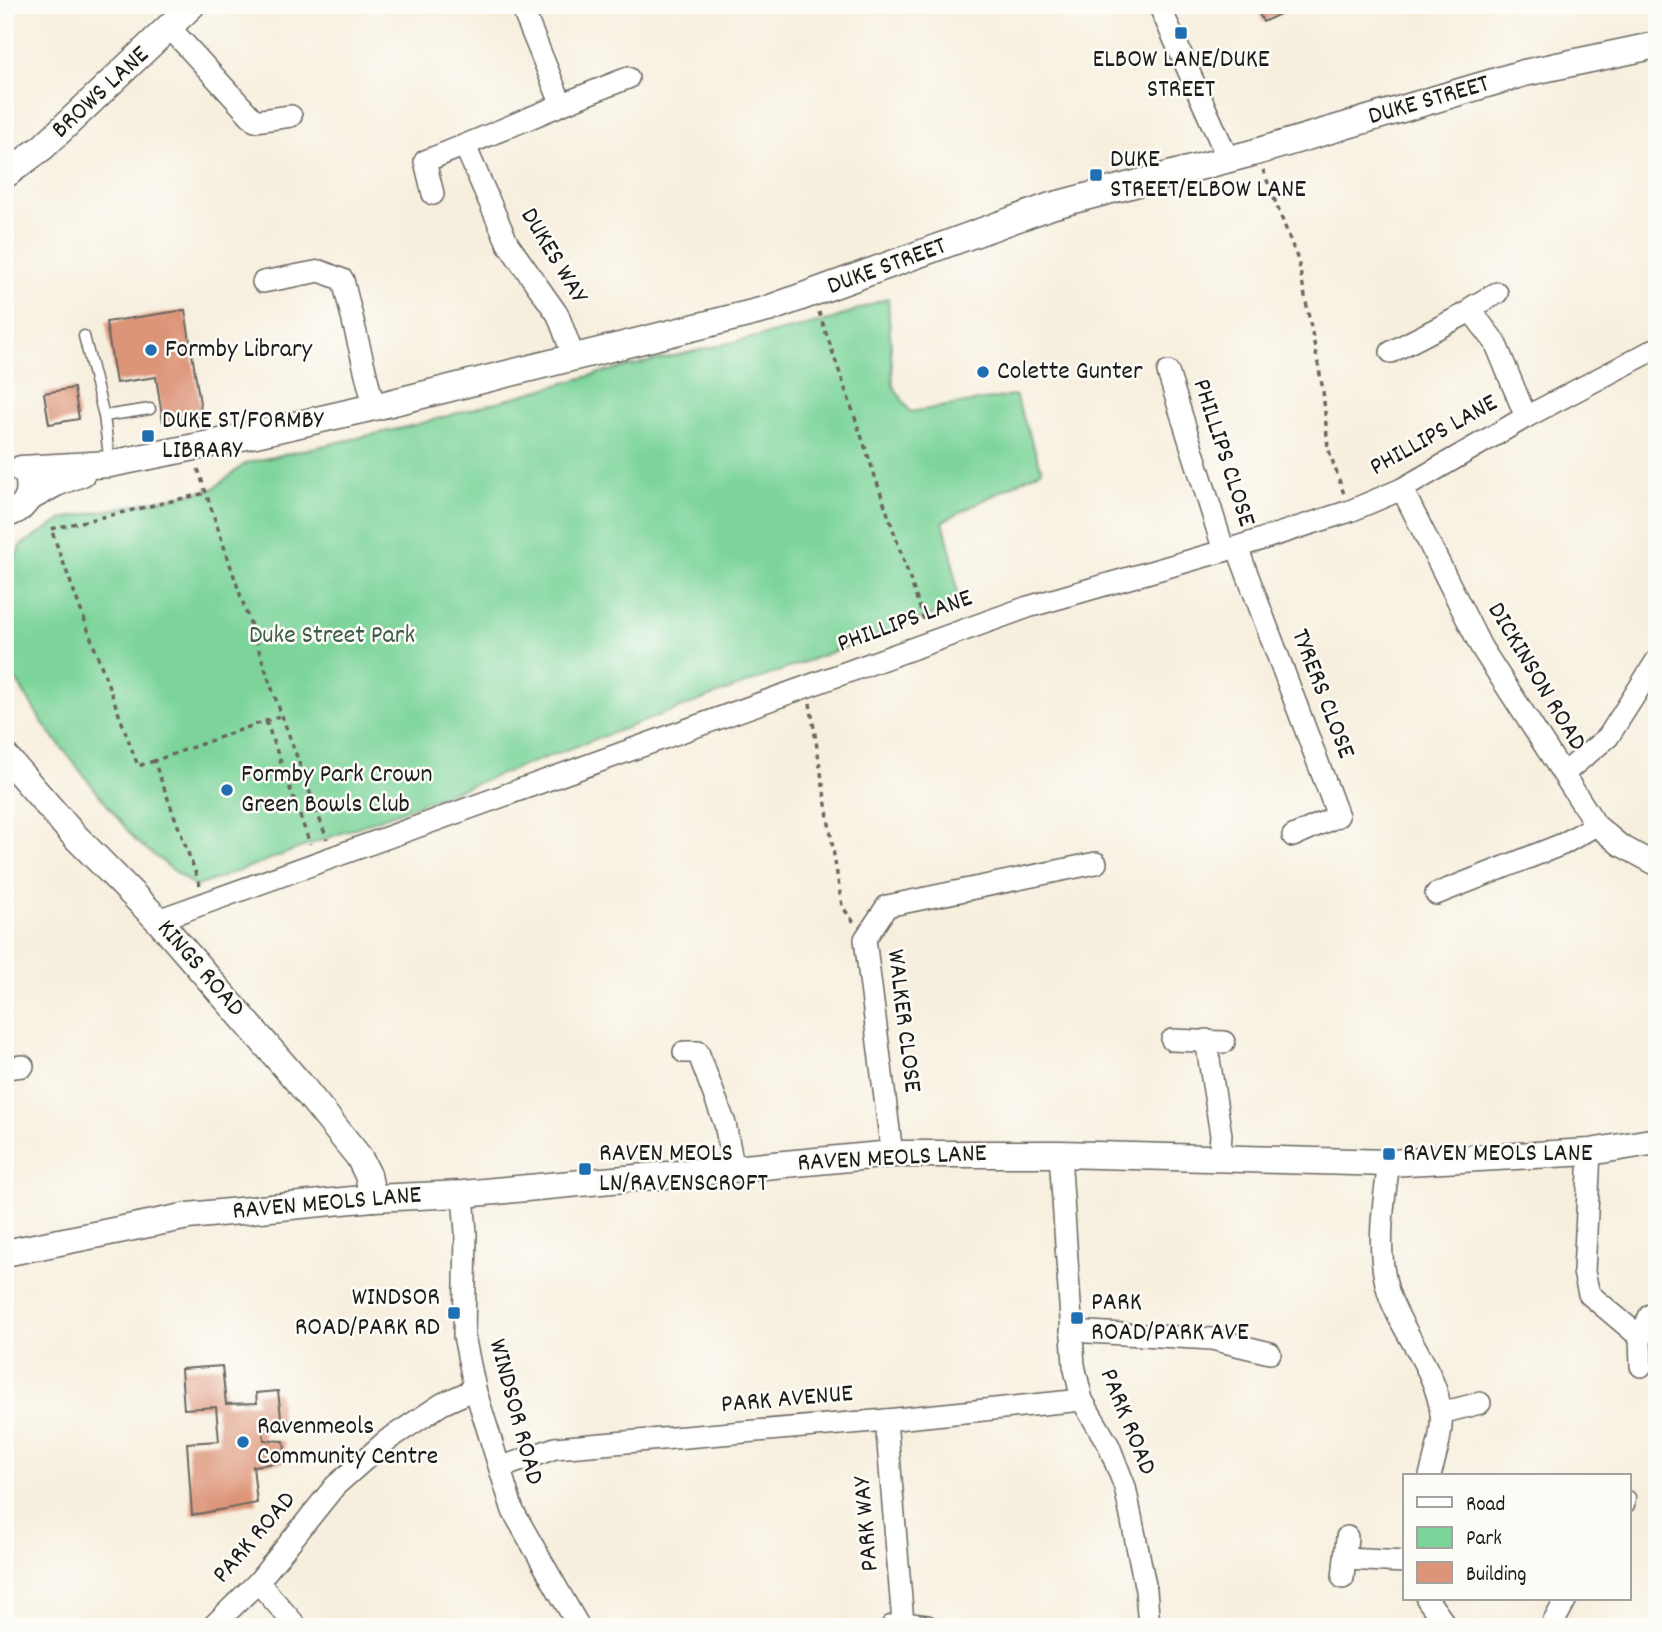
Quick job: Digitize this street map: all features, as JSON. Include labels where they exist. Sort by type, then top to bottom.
[{"type":"street","name":"BROWS LANE","points":[[5,175],[43,147],[192,5]]},
{"type":"street","points":[[1159,5],[1228,159]]},
{"type":"street","points":[[525,15],[561,103]]},
{"type":"street","points":[[170,28],[255,121],[291,116]]},
{"type":"street","name":"DUKE STREET","points":[[5,514],[19,509],[29,498],[56,483],[110,464],[374,407],[768,309],[1051,206],[1256,152],[1524,73],[1657,45]]},
{"type":"street","points":[[433,194],[425,161],[561,103],[628,78]]},
{"type":"street","name":"DUKES WAY","points":[[465,146],[508,244],[558,315],[574,358]]},
{"type":"street","points":[[263,282],[320,271],[343,280],[374,407]]},
{"type":"street","points":[[1391,352],[1471,311],[1474,306],[1497,293]]},
{"type":"street","points":[[1471,311],[1496,342],[1526,417]]},
{"type":"street","name":"PHILLIPS LANE","points":[[158,920],[1028,607],[1231,549],[1350,511],[1402,489],[1526,417],[1657,348]]},
{"type":"street","name":"PHILLIPS CLOSE","points":[[1168,372],[1231,549]]},
{"type":"street","name":"DUKE STREET","points":[[13,467],[110,464]]},
{"type":"street","points":[[13,467],[29,482],[29,498]]},
{"type":"street","name":"DICKINSON ROAD","points":[[1402,489],[1481,647],[1596,825],[1620,845],[1657,864]]},
{"type":"street","name":"TYRERS CLOSE","points":[[1231,549],[1338,816],[1293,836]]},
{"type":"street","points":[[1563,775],[1608,737],[1657,660]]},
{"type":"street","name":"KINGS ROAD","points":[[5,756],[72,833],[158,920],[300,1084],[359,1157],[368,1175],[373,1198]]},
{"type":"street","points":[[1436,894],[1563,844],[1596,825]]},
{"type":"street","name":"WALKER CLOSE","points":[[892,1154],[865,939],[887,906],[1096,863]]},
{"type":"street","points":[[1172,1040],[1215,1041],[1221,1135],[1219,1159]]},
{"type":"street","points":[[684,1052],[698,1052],[725,1124],[734,1170]]},
{"type":"street","name":"RAVEN MEOLS LANE","points":[[5,1253],[188,1216],[373,1198],[463,1194],[892,1154],[1060,1154],[1389,1163],[1590,1152],[1657,1141]]},
{"type":"street","points":[[1590,1152],[1584,1272],[1589,1294],[1640,1337]]},
{"type":"street","name":"PARK ROAD","points":[[1060,1154],[1074,1364],[1082,1400],[1109,1446],[1125,1487],[1146,1590],[1149,1627]]},
{"type":"street","points":[[1389,1163],[1381,1230],[1382,1264],[1388,1291],[1429,1374],[1441,1413],[1430,1474]]},
{"type":"street","name":"WINDSOR ROAD","points":[[463,1194],[466,1233],[464,1336],[475,1389],[513,1511],[579,1627]]},
{"type":"street","points":[[1641,1366],[1640,1337],[1650,1315]]},
{"type":"street","points":[[1071,1331],[1212,1339],[1270,1353]]},
{"type":"street","name":"PARK ROAD","points":[[212,1627],[258,1582],[335,1486],[386,1441],[442,1404],[475,1389]]},
{"type":"street","name":"PARK AVENUE","points":[[500,1468],[555,1448],[886,1420],[1082,1400]]},
{"type":"street","points":[[1441,1413],[1480,1403]]},
{"type":"street","name":"PARK WAY","points":[[886,1420],[897,1625],[927,1626]]},
{"type":"street","points":[[1347,1537],[1345,1569],[1403,1562]]},
{"type":"street","points":[[258,1582],[297,1627]]},
{"type":"street","points":[[1428,1600],[1447,1627]]},
{"type":"street","points":[[1551,1627],[1565,1600]]},
{"type":"lane","points":[[84,336],[104,416],[110,464]]},
{"type":"lane","points":[[104,416],[150,409]]},
{"type":"path","points":[[719,5],[751,5]]},
{"type":"path","points":[[1256,152],[1298,260],[1323,390],[1328,448],[1350,511]]},
{"type":"path","points":[[812,294],[932,642]]},
{"type":"path","points":[[191,447],[282,715],[334,857]]},
{"type":"path","points":[[206,493],[51,529],[138,766],[282,715]]},
{"type":"path","points":[[807,688],[842,906],[865,939]]},
{"type":"path","points":[[266,721],[310,845]]},
{"type":"path","points":[[154,761],[200,886]]},
{"type":"path","points":[[1649,1627],[1657,1614]]},
{"type":"green space","name":"Duke Street Park","points":[[888,298],[893,385],[910,412],[1015,395],[1042,470],[943,521],[952,557],[959,605],[195,887],[136,841],[44,725],[10,670],[5,646],[5,579],[21,545],[63,519],[213,489],[246,463],[415,425],[600,373],[830,320]]},
{"type":"building","points":[[1255,5],[1299,5],[1263,22]]},
{"type":"building","name":"Formby Library","points":[[185,310],[202,416],[163,422],[156,377],[116,383],[106,322]]},
{"type":"building","points":[[74,388],[79,419],[49,424],[44,393]]},
{"type":"building","name":"Ravenmeols Community Centre","points":[[222,1366],[226,1404],[257,1403],[256,1393],[278,1391],[282,1425],[262,1425],[264,1440],[284,1441],[286,1462],[253,1466],[257,1503],[192,1515],[187,1443],[219,1441],[216,1407],[184,1409],[181,1369]]},
{"type":"place","name":"ELBOW LANE/DUKE STREET","points":[[1181,33]]},
{"type":"place","name":"DUKE STREET/ELBOW LANE","points":[[1096,175]]},
{"type":"place","name":"Formby Library","points":[[151,350]]},
{"type":"place","name":"Colette Gunter","points":[[983,372]]},
{"type":"place","name":"DUKE ST/FORMBY LIBRARY","points":[[148,436]]},
{"type":"place","name":"Formby Park Crown Green Bowls Club","points":[[227,790]]},
{"type":"place","name":"RAVEN MEOLS LANE","points":[[1389,1154]]},
{"type":"place","name":"RAVEN MEOLS LN/RAVENSCROFT","points":[[585,1169]]},
{"type":"place","name":"WINDSOR ROAD/PARK RD","points":[[454,1313]]},
{"type":"place","name":"PARK ROAD/PARK AVE","points":[[1077,1318]]},
{"type":"place","name":"Ravenmeols Community Centre","points":[[243,1442]]}]
